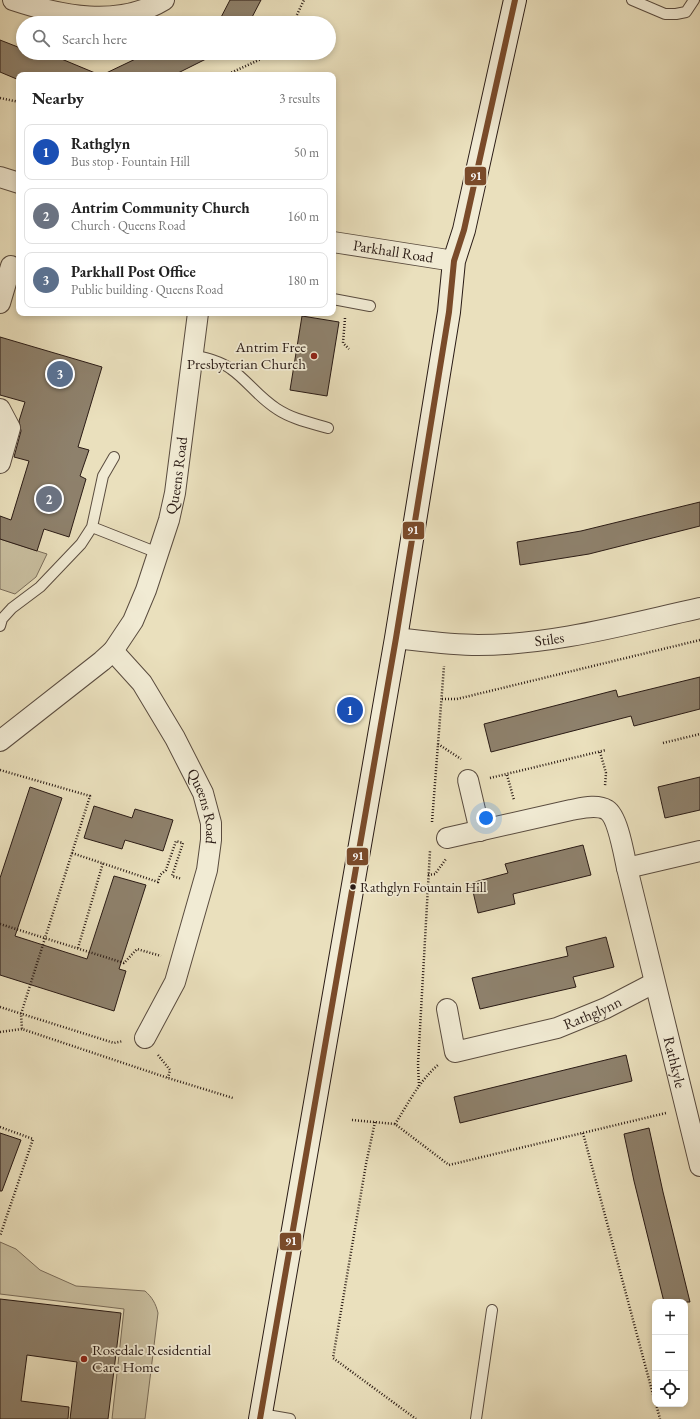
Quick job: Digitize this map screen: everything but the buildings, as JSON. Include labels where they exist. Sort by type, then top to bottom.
[{"type":"street","points":[[13,0],[79,16]]},
{"type":"street","points":[[112,16],[132,14],[154,6],[164,0]]},
{"type":"street","points":[[260,1416],[396,638],[448,320],[454,261],[464,230],[515,0]]},
{"type":"street","points":[[0,177],[16,182]]},
{"type":"street","name":"Parkhall Road","points":[[336,242],[454,261]]},
{"type":"street","points":[[0,303],[10,265]]},
{"type":"street","name":"Queens Road","points":[[0,741],[90,672],[113,651],[133,621],[158,554],[175,493],[194,355],[198,316]]},
{"type":"street","points":[[0,410],[10,428],[0,463]]},
{"type":"street","name":"Stiles","points":[[396,638],[479,645],[540,641],[596,632],[700,608]]},
{"type":"street","name":"Queens Road","points":[[113,651],[132,671],[150,696],[195,774],[210,815],[211,840],[203,885],[181,962],[174,982],[145,1038]]},
{"type":"street","points":[[472,772],[480,831]]},
{"type":"street","points":[[436,837],[480,831],[590,807],[601,808],[609,812],[614,819],[627,868],[654,983]]},
{"type":"street","points":[[627,868],[700,851]]},
{"type":"street","name":"Rathglynn","points":[[455,1052],[563,1026],[606,1008],[654,983]]},
{"type":"street","name":"Rathkyle","points":[[654,983],[700,1166]]},
{"type":"street","points":[[447,1009],[455,1052]]},
{"type":"lane","points":[[632,0],[670,15],[686,12],[694,0]]},
{"type":"lane","points":[[336,300],[370,306]]},
{"type":"lane","points":[[194,355],[217,362],[230,369],[260,398],[278,410],[295,419],[328,428]]},
{"type":"lane","points":[[0,626],[2,620],[12,608],[40,587],[81,544],[92,527],[103,476],[114,457]]},
{"type":"lane","points":[[92,527],[158,554]]},
{"type":"lane","points":[[476,1419],[492,1310]]},
{"type":"lane","points":[[260,1416],[290,1419]]},
{"type":"path","points":[[296,16],[304,0]]},
{"type":"path","points":[[233,72],[259,60]]},
{"type":"path","points":[[0,98],[16,101]]},
{"type":"path","points":[[347,302],[343,343],[349,349]]},
{"type":"path","points":[[442,699],[457,699],[700,640]]},
{"type":"path","points":[[419,1086],[418,1064],[436,837],[438,744],[446,643]]},
{"type":"path","points":[[663,743],[700,734]]},
{"type":"path","points":[[438,744],[472,772],[491,779],[606,750]]},
{"type":"path","points":[[600,752],[606,773]]},
{"type":"path","points":[[0,770],[90,796],[21,1014],[22,1029]]},
{"type":"path","points":[[507,775],[514,800]]},
{"type":"path","points":[[72,853],[158,882],[160,875],[166,870],[176,841],[183,843],[172,876],[203,885]]},
{"type":"path","points":[[78,948],[103,863]]},
{"type":"path","points":[[0,924],[124,963],[137,949],[181,962]]},
{"type":"path","points":[[0,1007],[114,1043],[145,1038],[170,1070],[168,1078]]},
{"type":"path","points":[[0,1032],[22,1029],[233,1098]]},
{"type":"path","points":[[395,1124],[419,1086],[430,1072],[455,1052]]},
{"type":"path","points":[[352,1120],[395,1124],[449,1165],[686,1108]]},
{"type":"path","points":[[375,1122],[333,1358],[416,1419]]},
{"type":"path","points":[[0,1127],[33,1139],[0,1236]]},
{"type":"path","points":[[583,1133],[652,1392]]},
{"type":"path","points":[[656,1407],[660,1419]]},
{"type":"shaded area","points":[[0,539],[47,554],[36,577],[15,594],[0,589]]},
{"type":"shaded area","points":[[0,1242],[16,1249],[40,1270],[76,1286],[145,1291],[150,1296],[158,1313],[145,1419],[112,1419],[124,1309],[0,1294]]},
{"type":"transit line","name":"91","points":[[260,1419],[396,638],[449,312],[454,261],[464,230],[515,0]]},
{"type":"place","name":"Antrim Free Presbyterian Church","points":[[314,356]]},
{"type":"place","name":"Parkhall Post Office","points":[[60,374]]},
{"type":"place","name":"Antrim Community Church","points":[[49,499]]},
{"type":"place","name":"Rathglyn","points":[[350,710]]},
{"type":"place","name":"Rathglyn Fountain Hill","points":[[353,887]]},
{"type":"place","name":"Rosedale Residential Care Home","points":[[84,1359]]}]
